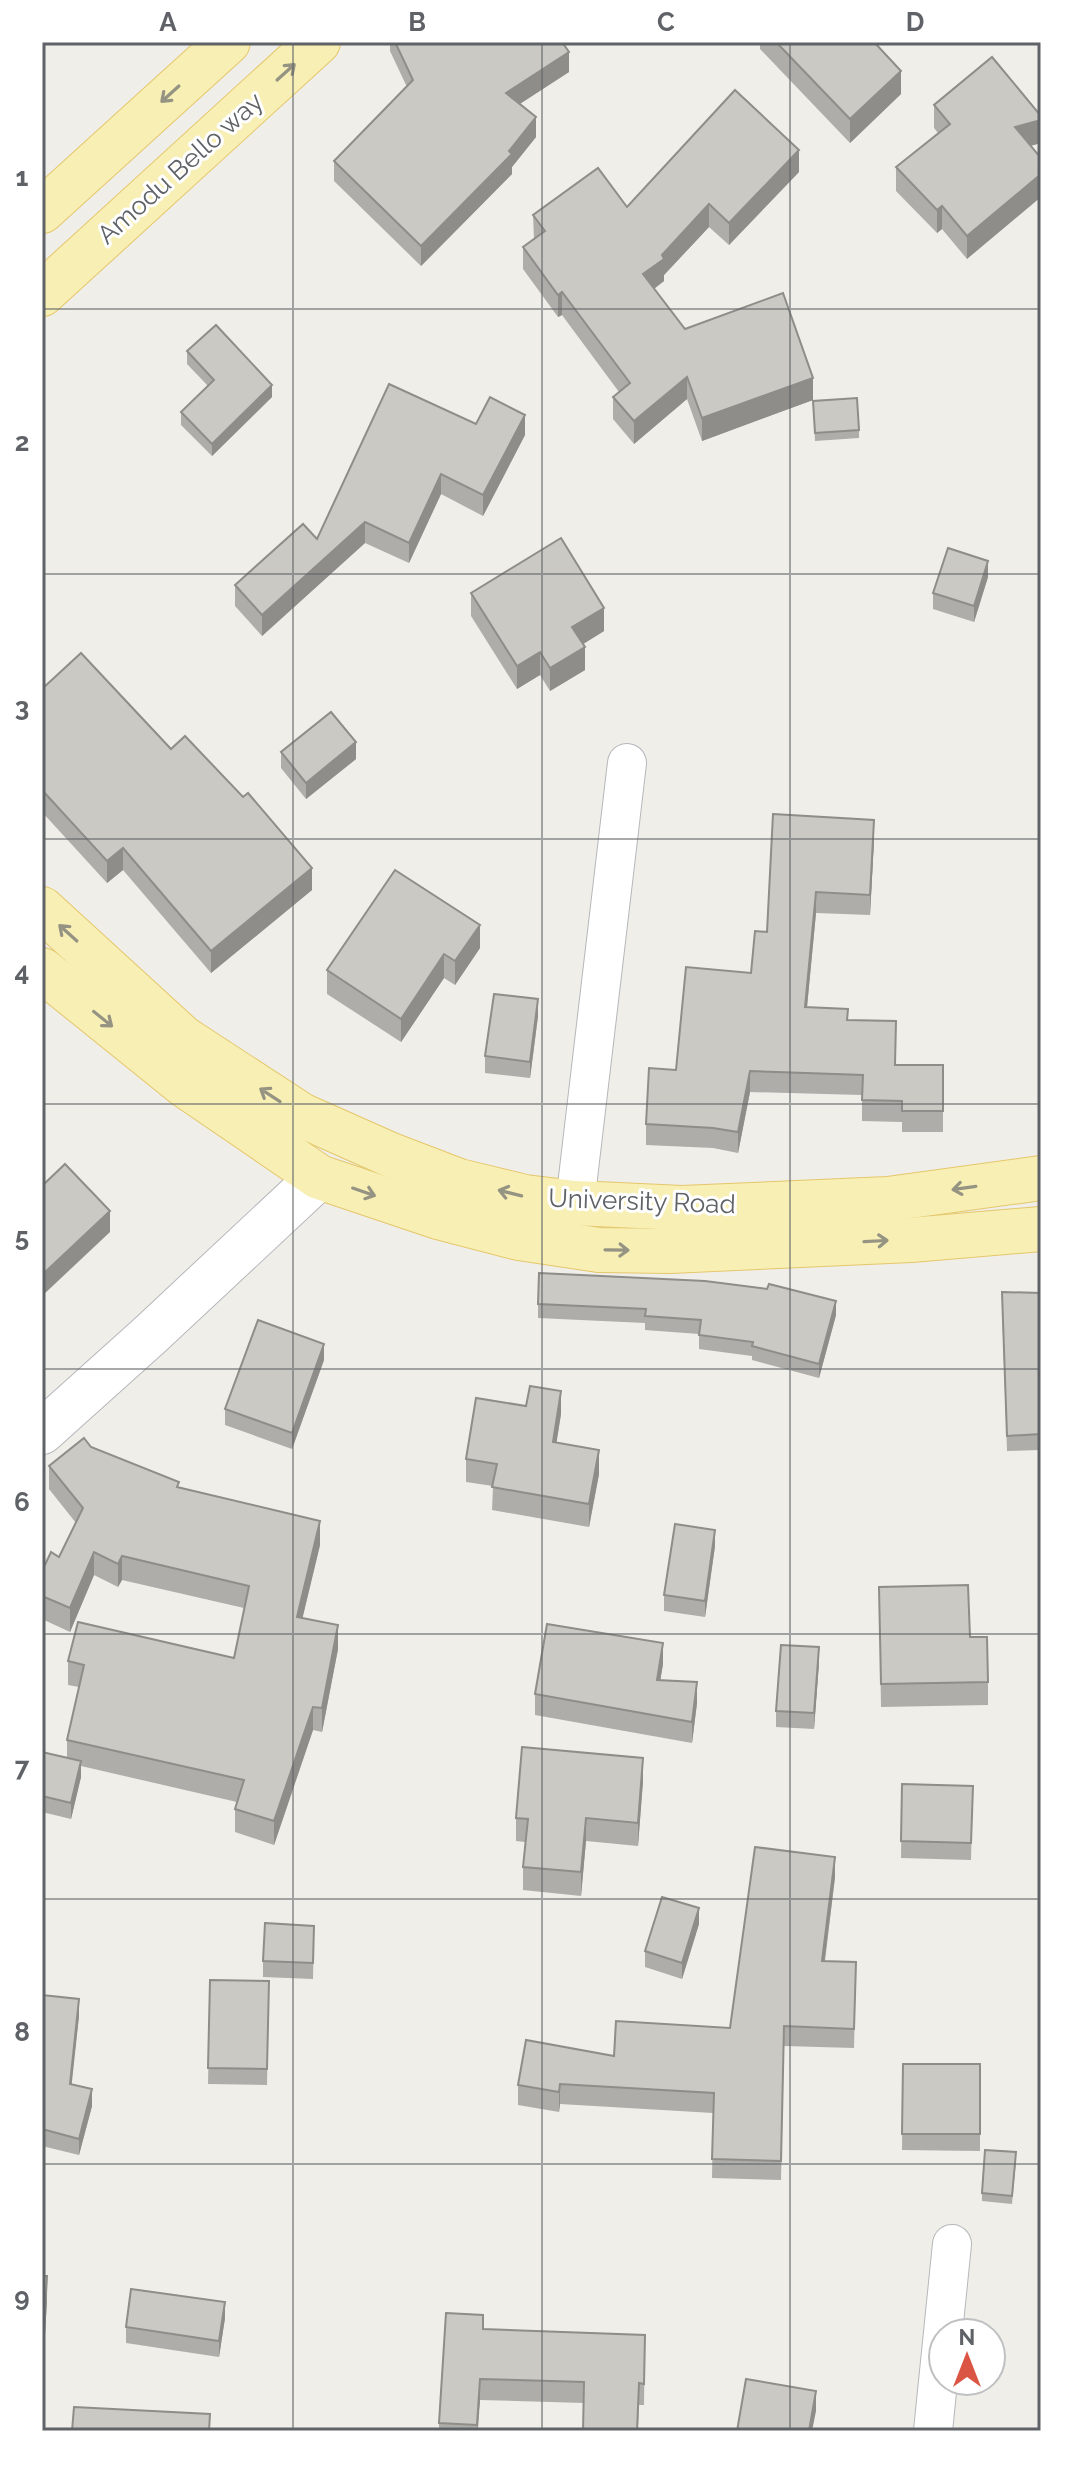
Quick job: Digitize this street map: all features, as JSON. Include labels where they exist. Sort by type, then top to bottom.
[{"type":"main road","points":[[42,211],[228,42]]},
{"type":"main road","name":"Amodu Bello way","points":[[42,294],[318,42]]},
{"type":"main road","name":"University Road","points":[[42,909],[183,1038],[301,1115],[459,1181],[525,1197],[575,1203],[682,1208],[888,1199],[1041,1178]]},
{"type":"main road","name":"University Road","points":[[42,970],[186,1086],[319,1177],[438,1217],[519,1238],[599,1250],[685,1251],[911,1240],[1041,1229]]},
{"type":"street","points":[[575,1203],[627,763]]},
{"type":"street","points":[[42,1432],[319,1177]]},
{"type":"street","points":[[933,2431],[952,2244]]},
{"type":"building","points":[[395,42],[562,42],[569,52],[506,93],[536,117],[509,151],[512,154],[421,246],[334,161],[413,80]]},
{"type":"building","points":[[776,42],[874,42],[901,71],[850,119]]},
{"type":"building","points":[[992,57],[1041,116],[1041,120],[1015,127],[1041,158],[1041,174],[967,236],[942,206],[937,210],[896,167],[950,124],[934,105]]},
{"type":"building","points":[[735,90],[799,150],[729,223],[709,204],[662,255],[664,259],[643,274],[685,329],[783,293],[813,378],[702,418],[687,377],[634,421],[613,397],[630,383],[562,292],[558,295],[523,247],[545,231],[533,215],[598,168],[627,207]]},
{"type":"building","points":[[216,325],[272,385],[212,444],[181,412],[214,380],[187,351]]},
{"type":"building","points":[[389,384],[476,424],[490,397],[525,415],[483,495],[441,474],[409,543],[365,522],[262,615],[235,585],[303,524],[317,539]]},
{"type":"building","points":[[857,398],[859,430],[815,433],[813,401]]},
{"type":"building","points":[[561,538],[604,608],[572,627],[585,647],[550,668],[540,652],[517,666],[471,593]]},
{"type":"building","points":[[948,548],[988,561],[974,606],[933,593]]},
{"type":"building","points":[[81,653],[171,749],[185,736],[243,797],[248,793],[312,868],[211,951],[123,848],[107,861],[42,790],[42,689]]},
{"type":"building","points":[[331,712],[356,742],[306,783],[281,752]]},
{"type":"building","points":[[773,814],[874,820],[870,895],[816,892],[805,1007],[848,1009],[847,1020],[896,1021],[895,1065],[943,1065],[943,1111],[902,1111],[902,1101],[862,1100],[863,1075],[750,1071],[738,1132],[646,1124],[649,1068],[676,1070],[686,967],[751,973],[755,931],[767,932]]},
{"type":"building","points":[[395,870],[480,925],[455,961],[444,954],[401,1019],[327,970]]},
{"type":"building","points":[[494,994],[538,999],[530,1062],[485,1056]]},
{"type":"building","points":[[65,1164],[110,1211],[42,1275],[42,1186]]},
{"type":"building","points":[[539,1273],[705,1281],[767,1289],[769,1284],[836,1301],[819,1364],[752,1346],[753,1342],[699,1335],[701,1320],[645,1316],[646,1309],[538,1304]]},
{"type":"building","points":[[1002,1292],[1041,1293],[1041,1434],[1007,1436]]},
{"type":"building","points":[[258,1320],[324,1344],[292,1433],[225,1409]]},
{"type":"building","points":[[530,1386],[561,1391],[553,1442],[599,1450],[589,1504],[492,1487],[497,1464],[466,1459],[476,1398],[526,1406]]},
{"type":"building","points":[[84,1438],[91,1447],[179,1482],[177,1487],[320,1521],[297,1617],[338,1625],[322,1708],[313,1707],[274,1821],[235,1809],[244,1780],[67,1740],[84,1665],[68,1661],[78,1622],[234,1658],[249,1586],[122,1556],[118,1564],[94,1552],[70,1608],[42,1596],[42,1571],[51,1552],[59,1557],[83,1508],[49,1466]]},
{"type":"building","points":[[675,1524],[715,1530],[705,1601],[664,1595]]},
{"type":"building","points":[[968,1585],[970,1637],[987,1637],[988,1682],[881,1684],[879,1587]]},
{"type":"building","points":[[547,1624],[663,1643],[657,1680],[697,1682],[692,1722],[535,1694]]},
{"type":"building","points":[[781,1645],[819,1647],[814,1713],[776,1711]]},
{"type":"building","points":[[522,1747],[643,1758],[638,1823],[586,1818],[581,1872],[523,1867],[528,1819],[516,1818]]},
{"type":"building","points":[[42,1752],[81,1761],[71,1803],[42,1796]]},
{"type":"building","points":[[902,1784],[973,1786],[971,1843],[901,1841]]},
{"type":"building","points":[[755,1847],[835,1857],[822,1961],[856,1962],[854,2029],[784,2026],[781,2161],[712,2159],[714,2093],[560,2084],[559,2092],[518,2085],[526,2040],[614,2056],[616,2021],[730,2028]]},
{"type":"building","points":[[662,1897],[699,1908],[682,1963],[645,1951]]},
{"type":"building","points":[[265,1923],[314,1926],[313,1963],[263,1961]]},
{"type":"building","points":[[210,1980],[269,1981],[267,2069],[208,2068]]},
{"type":"building","points":[[42,1995],[79,1999],[70,2084],[92,2089],[79,2139],[42,2129]]},
{"type":"building","points":[[903,2064],[980,2064],[980,2134],[902,2134]]},
{"type":"building","points":[[985,2150],[1016,2152],[1012,2196],[982,2193]]},
{"type":"building","points":[[42,2276],[47,2276],[43,2345],[42,2345]]},
{"type":"building","points":[[131,2289],[225,2302],[219,2341],[126,2327]]},
{"type":"building","points":[[446,2313],[483,2315],[483,2329],[645,2335],[644,2384],[639,2383],[637,2431],[583,2431],[584,2382],[480,2379],[477,2425],[439,2423]]},
{"type":"building","points":[[746,2379],[816,2391],[809,2431],[737,2431]]},
{"type":"building","points":[[74,2407],[210,2414],[209,2431],[72,2431]]}]
